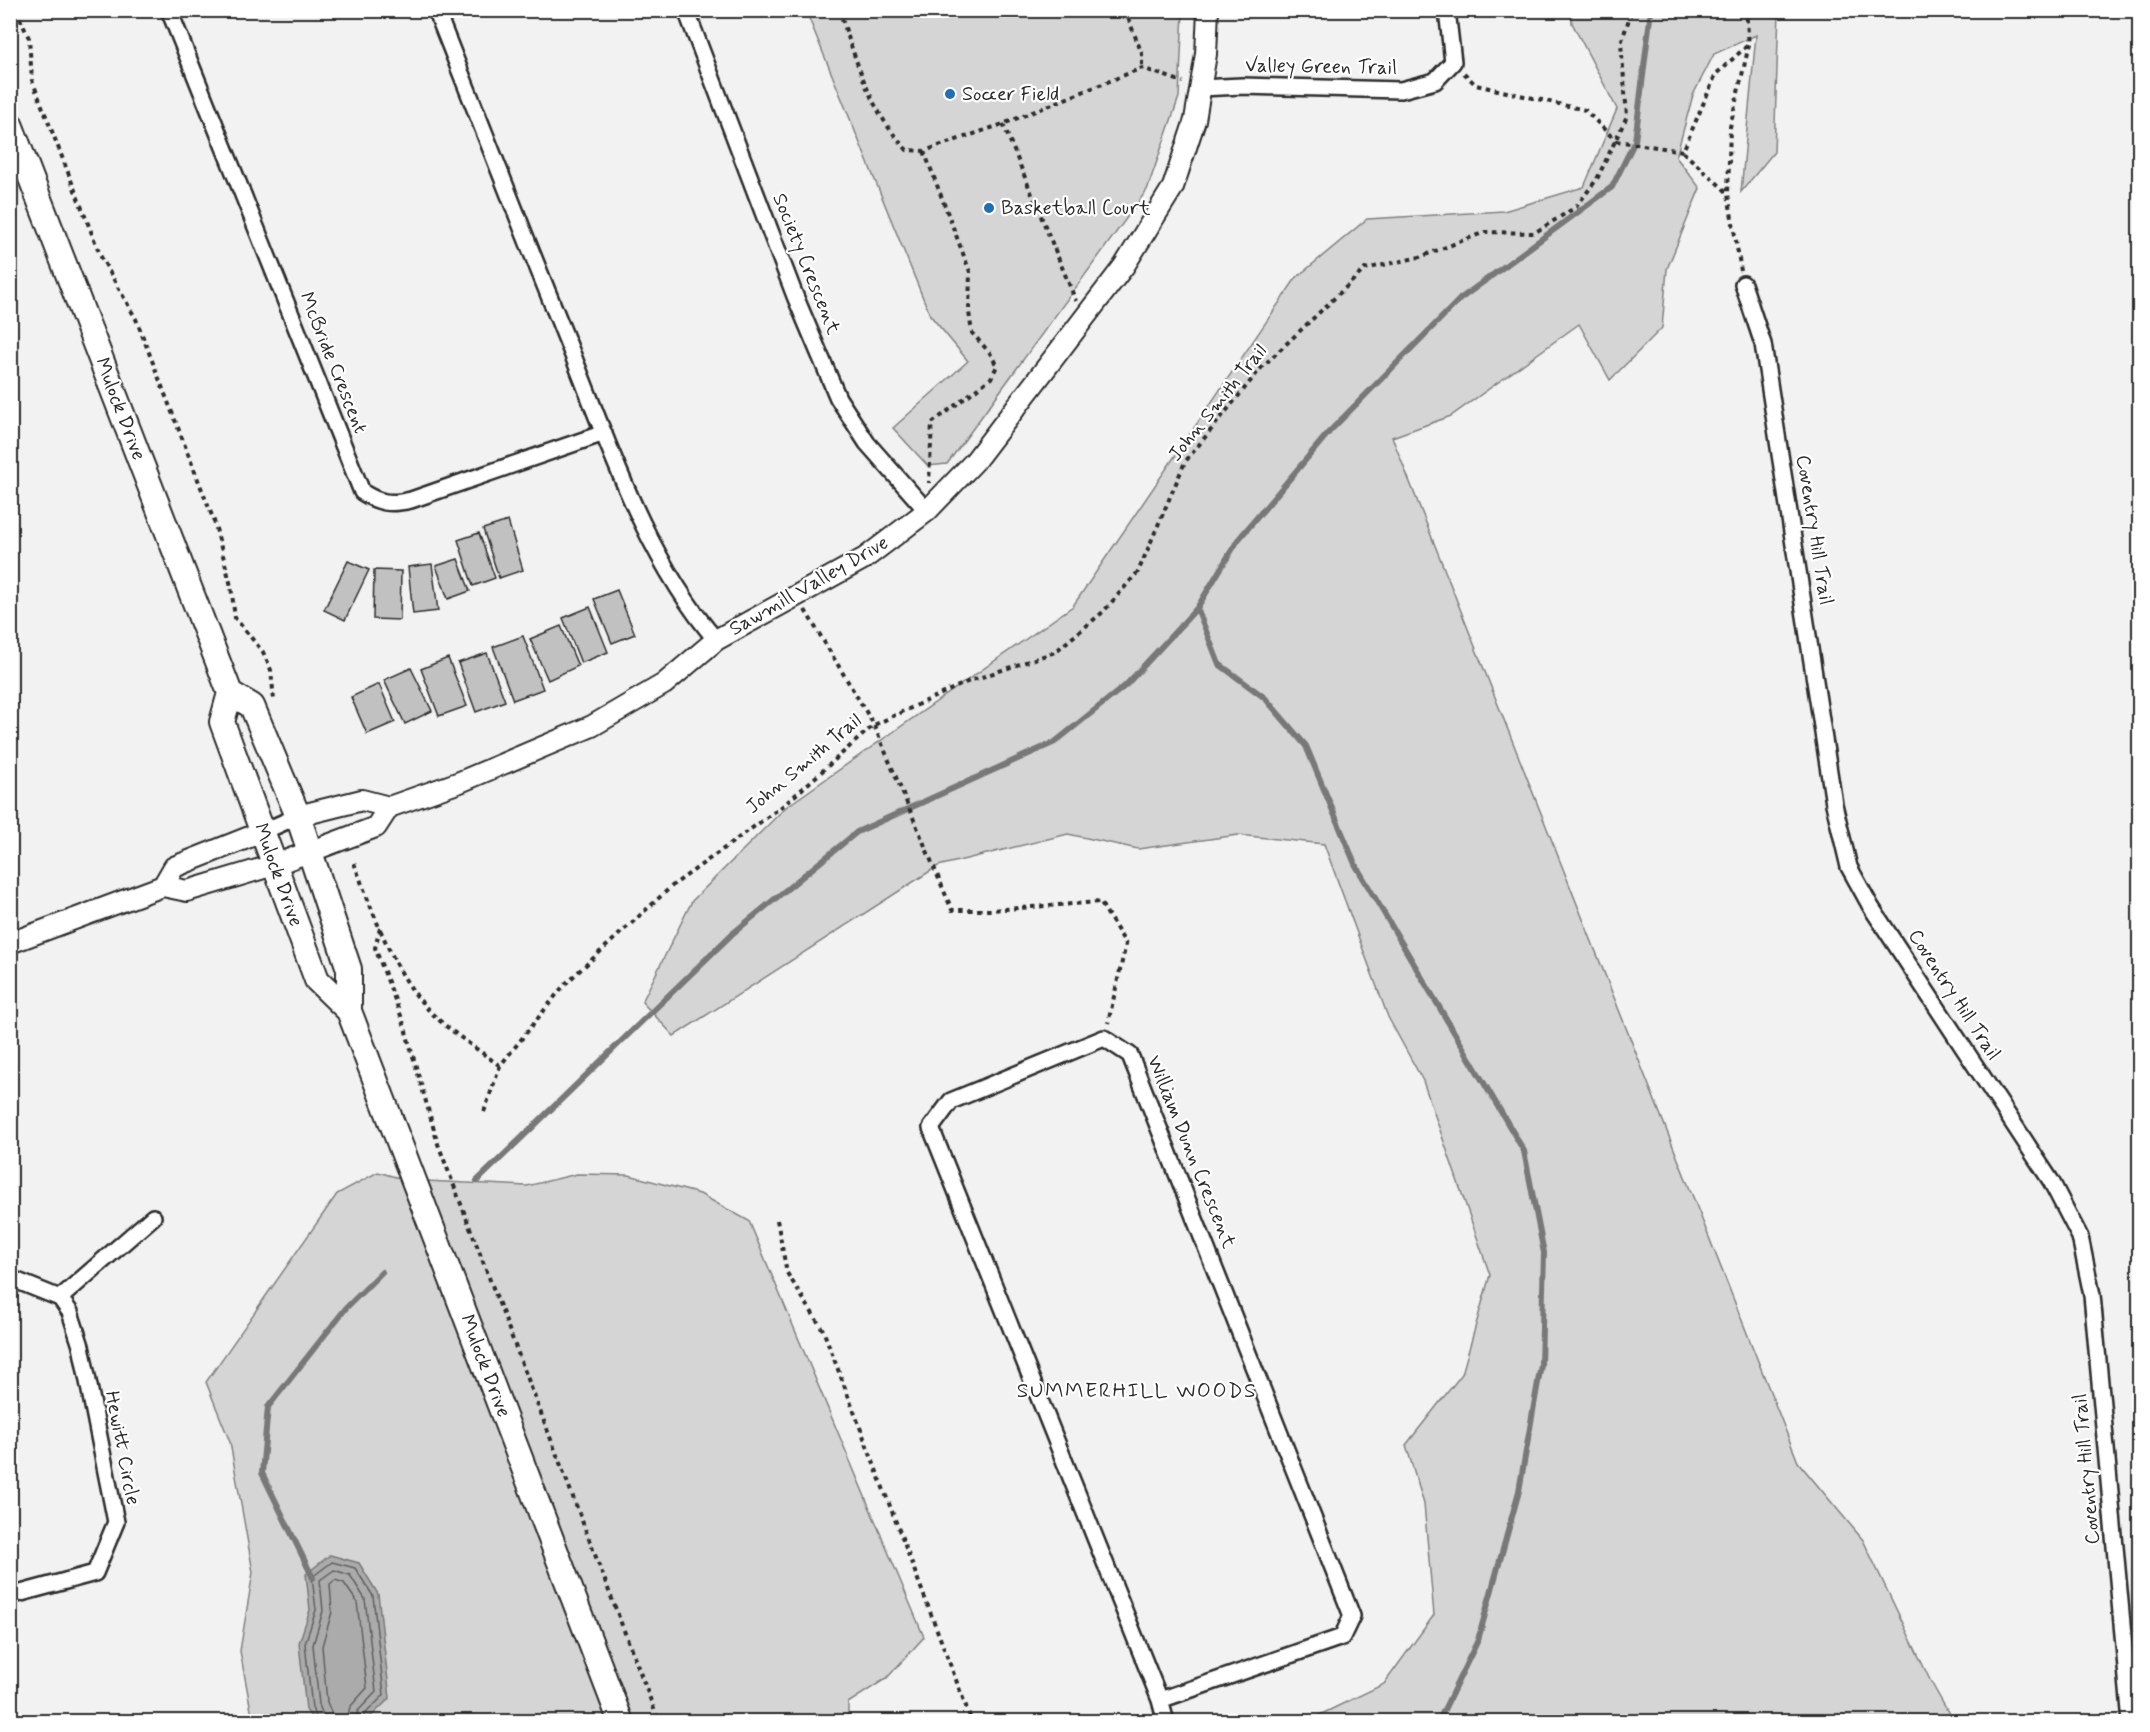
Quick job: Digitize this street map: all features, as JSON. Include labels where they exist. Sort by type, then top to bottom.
[{"type":"main road","name":"Mulock Drive","points":[[10,124],[230,693],[222,722],[317,980],[349,1011]]},
{"type":"main road","name":"Mulock Drive","points":[[230,693],[252,706],[298,816],[349,969],[349,1011],[621,1722]]},
{"type":"street","name":"McBride Crescent","points":[[169,10],[362,492],[379,503],[395,504],[604,433]]},
{"type":"street","points":[[436,10],[604,433],[646,531],[691,609],[716,640]]},
{"type":"street","name":"Society Crescent","points":[[686,10],[795,296],[838,398],[867,443],[927,511]]},
{"type":"street","name":"Sawmill Valley Drive","points":[[389,807],[460,782],[592,726],[664,684],[716,640],[865,558],[927,511],[975,461],[1124,266],[1173,188],[1195,120],[1206,54],[1208,10]]},
{"type":"street","points":[[1447,10],[1453,62]]},
{"type":"street","name":"Valley Green Trail","points":[[1200,88],[1242,86],[1401,90],[1435,81],[1453,62]]},
{"type":"street","name":"Coventry Hill Trail","points":[[1743,284],[1763,344],[1834,804],[1849,867],[1871,907],[2051,1180],[2080,1237],[2092,1295],[2131,1722]]},
{"type":"street","points":[[10,943],[164,886],[187,891],[274,865],[376,827],[389,807],[362,800],[298,816],[174,867],[164,886]]},
{"type":"street","points":[[1104,1038],[951,1101],[931,1128],[1160,1700],[1166,1722]]},
{"type":"street","name":"William Dunn Crescent","points":[[1104,1038],[1130,1055],[1352,1616],[1342,1637],[1160,1700]]},
{"type":"street","points":[[10,1278],[60,1298],[153,1217]]},
{"type":"street","name":"Hewitt Circle","points":[[10,1596],[95,1573],[116,1522],[81,1346],[70,1312],[60,1298]]},
{"type":"path","points":[[16,10],[29,39],[32,80],[101,257],[136,319],[214,521],[231,585],[235,618],[262,652],[271,670],[275,708]]},
{"type":"path","points":[[839,10],[874,107],[887,129],[907,150],[924,151],[1003,124],[1142,68],[1200,88]]},
{"type":"path","points":[[1125,10],[1142,54],[1142,68]]},
{"type":"path","name":"John Smith Trail","points":[[484,1112],[500,1066],[565,984],[672,886],[784,805],[874,725],[967,682],[1055,652],[1103,612],[1138,572],[1185,462],[1262,367],[1365,270],[1420,257],[1485,232],[1534,233],[1576,207],[1597,179],[1627,116],[1621,43],[1632,10]]},
{"type":"path","points":[[1743,284],[1728,194],[1730,128],[1749,45],[1746,10]]},
{"type":"path","points":[[1683,151],[1716,74],[1749,45]]},
{"type":"path","points":[[1453,62],[1476,85],[1585,110],[1616,141],[1683,151],[1728,194]]},
{"type":"path","points":[[1003,124],[1083,318]]},
{"type":"path","points":[[924,151],[970,272],[969,312],[972,333],[990,353],[997,366],[991,378],[932,423],[927,511]]},
{"type":"path","points":[[799,593],[804,609],[874,725],[952,910],[991,910],[1100,902],[1126,944],[1104,1038]]},
{"type":"path","points":[[354,862],[380,928],[416,995],[439,1020],[500,1066]]},
{"type":"path","points":[[380,928],[375,948],[403,1021],[438,1144],[659,1722]]},
{"type":"path","points":[[777,1220],[787,1273],[823,1330],[972,1722]]},
{"type":"shaded area","points":[[806,11],[1183,11],[1179,97],[1147,190],[947,464],[928,466],[893,428],[968,361],[930,315]]},
{"type":"shaded area","points":[[1571,11],[1779,11],[1774,152],[1741,192],[1756,35],[1714,54],[1693,95],[1676,157],[1700,188],[1667,269],[1662,328],[1610,380],[1579,324],[1451,416],[1392,437],[1798,1462],[1863,1540],[1931,1682],[1953,1721],[1307,1721],[1384,1684],[1434,1615],[1424,1504],[1406,1445],[1462,1374],[1490,1275],[1423,1081],[1388,1017],[1324,844],[1238,835],[1138,849],[1068,834],[938,866],[674,1036],[642,1002],[692,901],[786,807],[1073,606],[1296,278],[1367,219],[1504,211],[1584,187],[1617,109],[1572,23]]},
{"type":"shaded area","points":[[378,1172],[406,1180],[527,1186],[577,1174],[629,1175],[700,1194],[749,1221],[924,1637],[887,1678],[848,1703],[848,1721],[253,1721],[240,1651],[253,1572],[230,1442],[206,1382],[337,1194]]},
{"type":"water","points":[[330,1555],[359,1563],[378,1594],[390,1698],[366,1721],[314,1721],[306,1710],[299,1643],[310,1610],[306,1574]]},
{"type":"building","points":[[508,521],[523,570],[499,578],[483,529]]},
{"type":"building","points":[[479,533],[495,578],[473,586],[458,540]]},
{"type":"building","points":[[458,559],[470,591],[448,599],[436,566]]},
{"type":"building","points":[[348,561],[369,570],[345,620],[324,610]]},
{"type":"building","points":[[432,564],[438,611],[413,614],[408,567]]},
{"type":"building","points":[[374,570],[401,571],[400,620],[373,619]]},
{"type":"building","points":[[617,590],[635,634],[612,643],[594,599]]},
{"type":"building","points":[[590,607],[608,652],[581,663],[563,618]]},
{"type":"building","points":[[561,626],[578,666],[548,680],[530,639]]},
{"type":"building","points":[[523,636],[543,689],[513,700],[493,647]]},
{"type":"building","points":[[487,653],[505,701],[476,712],[458,663]]},
{"type":"building","points":[[448,658],[467,706],[439,716],[421,669]]},
{"type":"building","points":[[411,668],[432,711],[405,724],[384,680]]},
{"type":"building","points":[[379,684],[395,722],[367,734],[351,697]]},
{"type":"waterway","points":[[477,1181],[732,934],[857,832],[1055,742],[1126,685],[1197,608],[1238,540],[1329,432],[1460,299],[1612,187],[1635,141],[1651,10]]},
{"type":"waterway","points":[[1197,608],[1219,664],[1265,698],[1306,746],[1355,864],[1524,1151],[1544,1253],[1541,1365],[1519,1491],[1478,1640],[1438,1722]]},
{"type":"waterway","points":[[313,1578],[262,1473],[268,1407],[346,1308],[382,1272]]},
{"type":"place","name":"Soccer Field","points":[[950,94]]},
{"type":"place","name":"Basketball Court","points":[[989,208]]},
{"type":"district","name":"SUMMERHILL WOODS","points":[[1137,1391]]}]
